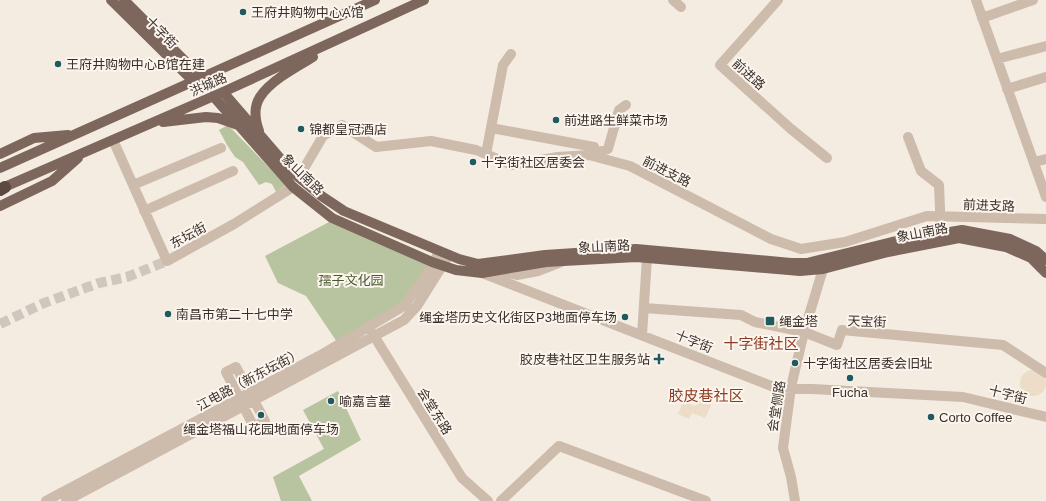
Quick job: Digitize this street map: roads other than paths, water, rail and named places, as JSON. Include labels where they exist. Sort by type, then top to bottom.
[{"type":"main road","name":"十字街","points":[[112,0],[198,80]]},
{"type":"main road","name":"十字街","points":[[124,0],[198,80]]},
{"type":"main road","name":"洪城路","points":[[0,168],[375,0]]},
{"type":"main road","name":"洪城路","points":[[2,189],[223,92],[424,0]]},
{"type":"main road","points":[[260,135],[255,122],[259,98],[282,76],[340,39]]},
{"type":"main road","name":"象山南路","points":[[223,92],[292,172],[320,195],[344,210],[439,251],[459,259],[478,264],[545,255],[636,248],[791,263],[807,263],[892,242],[962,230],[1010,239],[1036,250],[1046,260]]},
{"type":"main road","name":"象山南路","points":[[213,96],[293,187],[332,218],[438,264],[456,270],[482,273],[546,262],[636,257],[800,271],[823,269],[888,252],[959,238],[1006,247],[1031,258],[1046,273]]},
{"type":"main road","points":[[152,123],[206,117],[218,118],[240,126]]},
{"type":"main road","points":[[0,152],[34,138],[78,134]]},
{"type":"main road","points":[[0,206],[52,181],[85,152]]},
{"type":"street","points":[[672,0],[681,7]]},
{"type":"street","name":"前进路","points":[[778,0],[720,65],[791,129],[827,158]]},
{"type":"street","points":[[976,0],[1046,197]]},
{"type":"street","points":[[982,18],[1033,0]]},
{"type":"street","points":[[996,59],[1046,46]]},
{"type":"street","points":[[486,154],[503,65],[511,54]]},
{"type":"street","points":[[1007,89],[1046,78]]},
{"type":"street","points":[[592,154],[608,149],[619,110],[626,105]]},
{"type":"street","name":"前进支路","points":[[299,177],[324,136],[342,125],[376,147],[431,141],[476,150],[512,165],[558,157],[592,154],[630,166],[771,239],[801,249],[845,242],[927,216],[1046,219]]},
{"type":"street","points":[[491,128],[594,148],[592,154]]},
{"type":"street","points":[[908,137],[921,171],[939,185],[941,233]]},
{"type":"street","name":"东坛街","points":[[113,140],[167,261],[234,224],[293,187]]},
{"type":"street","points":[[133,185],[221,148]]},
{"type":"street","points":[[1034,162],[1046,159]]},
{"type":"street","points":[[144,211],[233,171]]},
{"type":"street","name":"江电路（新东坛街）","points":[[438,264],[439,251]]},
{"type":"street","name":"江电路（新东坛街）","points":[[66,501],[241,402],[371,331],[404,306],[438,264],[449,255]]},
{"type":"street","points":[[642,335],[647,258]]},
{"type":"street","name":"会堂侧路","points":[[795,501],[791,477],[783,448],[791,388],[804,332],[823,269]]},
{"type":"street","name":"十字街","points":[[482,273],[774,387],[963,397],[1046,417]]},
{"type":"street","name":"天宝街","points":[[644,308],[741,315],[755,322],[804,332],[837,345],[842,330],[1003,345],[1046,373]]},
{"type":"street","name":"会堂东路","points":[[371,331],[462,478],[488,501]]},
{"type":"street","points":[[236,366],[252,396],[264,421],[254,427],[226,372],[236,366]]},
{"type":"street","name":"江电路（新东坛街）","points":[[46,501],[241,402]]},
{"type":"street","points":[[501,501],[559,446],[706,501]]},
{"type":"tunnel","points":[[0,324],[44,303],[99,283],[127,277],[167,261]]},
{"type":"place","name":"王府井购物中心A馆","points":[[243,12]]},
{"type":"place","name":"王府井购物中心B馆在建","points":[[58,64]]},
{"type":"place","name":"前进路生鲜菜市场","points":[[556,120]]},
{"type":"place","name":"锦都皇冠酒店","points":[[301,129]]},
{"type":"place","name":"十字街社区居委会","points":[[473,162]]},
{"type":"place","name":"南昌市第二十七中学","points":[[168,314]]},
{"type":"place","name":"绳金塔历史文化街区P3地面停车场","points":[[625,317]]},
{"type":"place","name":"绳金塔","points":[[770,321]]},
{"type":"place","name":"胶皮巷社区卫生服务站","points":[[659,359]]},
{"type":"place","name":"十字街社区居委会旧址","points":[[795,363]]},
{"type":"place","name":"Fucha","points":[[850,378]]},
{"type":"place","name":"喻嘉言墓","points":[[331,401]]},
{"type":"place","name":"绳金塔福山花园地面停车场","points":[[261,415]]},
{"type":"place","name":"Corto Coffee","points":[[931,417]]},
{"type":"district","name":"十字街社区","points":[[761,344]]},
{"type":"district","name":"胶皮巷社区","points":[[706,396]]},
{"type":"park label","name":"孺子文化园","points":[[351,280]]}]
